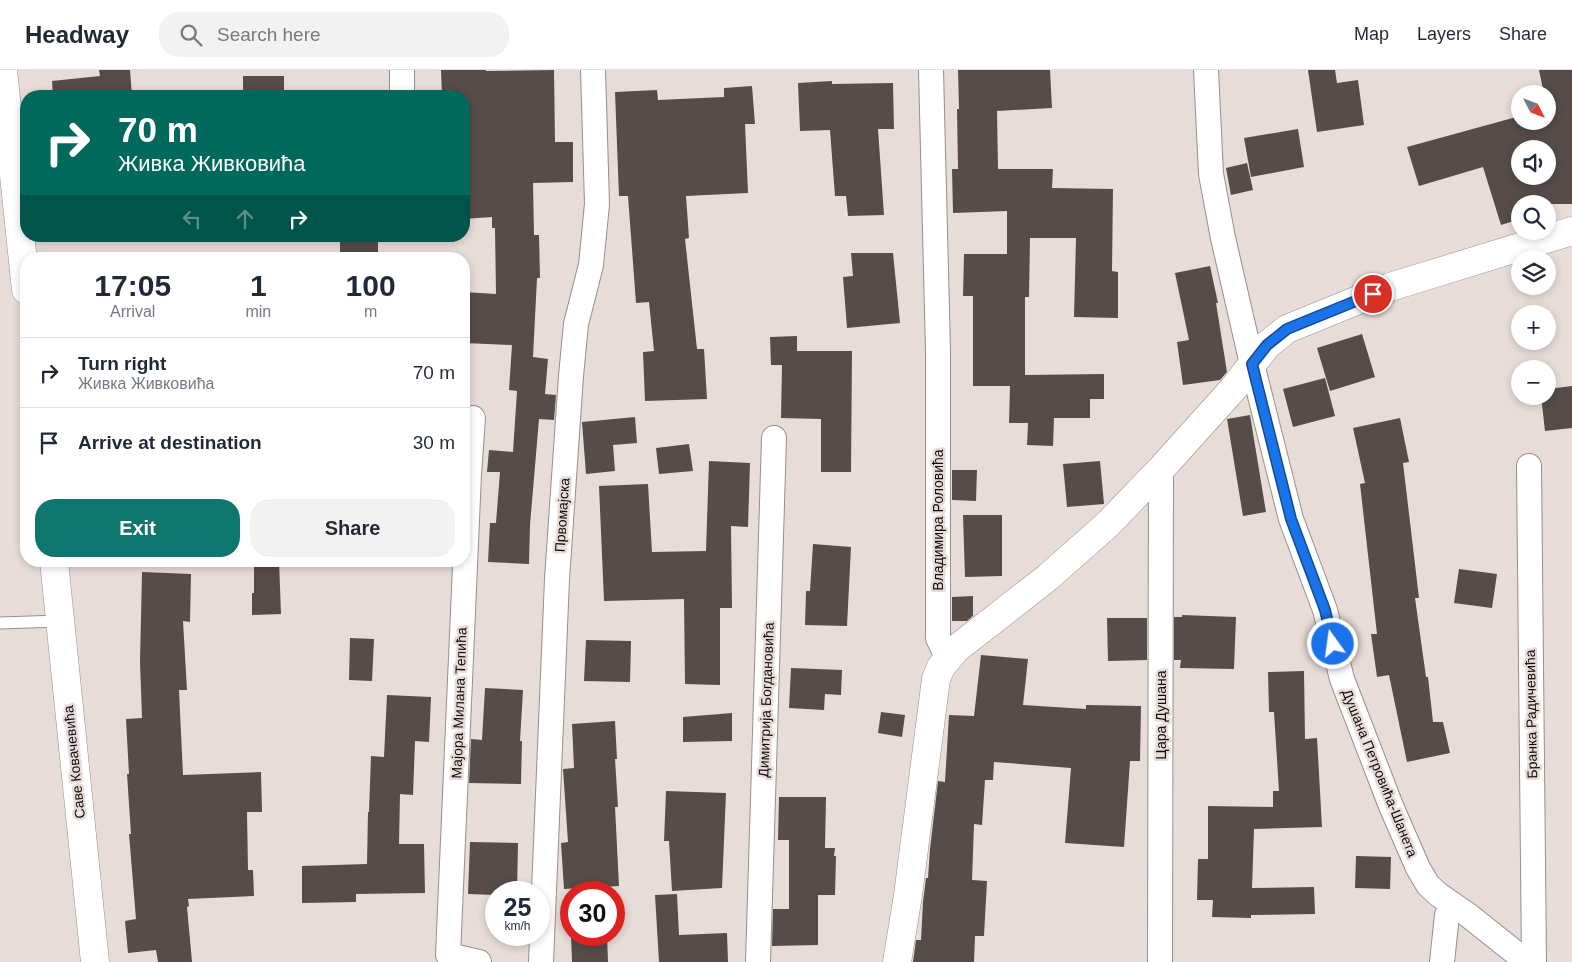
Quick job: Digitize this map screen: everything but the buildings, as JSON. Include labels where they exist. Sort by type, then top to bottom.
[{"type":"street","points":[[4,70],[20,230]]},
{"type":"street","points":[[402,70],[402,90]]},
{"type":"street","name":"Првомајска","points":[[541,962],[557,579],[570,385],[576,324],[591,265],[597,204],[594,70]]},
{"type":"street","name":"Владимира Роловића","points":[[931,70],[938,351],[938,638],[948,657]]},
{"type":"street","name":"Душана Петровића-Шанета","points":[[1206,70],[1211,174],[1223,238],[1291,519],[1325,610],[1342,679],[1391,806],[1418,868],[1428,885],[1527,962]]},
{"type":"street","points":[[897,962],[910,886],[936,680],[941,667],[948,657],[964,642],[1048,578],[1108,524],[1161,469],[1233,389],[1267,345],[1287,329],[1390,287],[1572,231]]},
{"type":"street","name":"Мајора Милана Тепића","points":[[470,452],[473,418]]},
{"type":"street","name":"Димитрија Богдановића","points":[[758,962],[774,438]]},
{"type":"street","name":"Бранка Радичевића","points":[[1529,466],[1534,962]]},
{"type":"street","name":"Цара Душана","points":[[1160,962],[1161,469]]},
{"type":"street","name":"Саве Ковачевића","points":[[55,567],[95,962]]},
{"type":"street","name":"Мајора Милана Тепића","points":[[464,567],[448,955],[479,962]]},
{"type":"street","points":[[1442,962],[1447,916],[1453,906]]},
{"type":"lane","points":[[0,623],[60,621]]},
{"type":"route","points":[[1333,644],[1325,610],[1291,519],[1252,364],[1267,345],[1287,329],[1373,294]]}]
